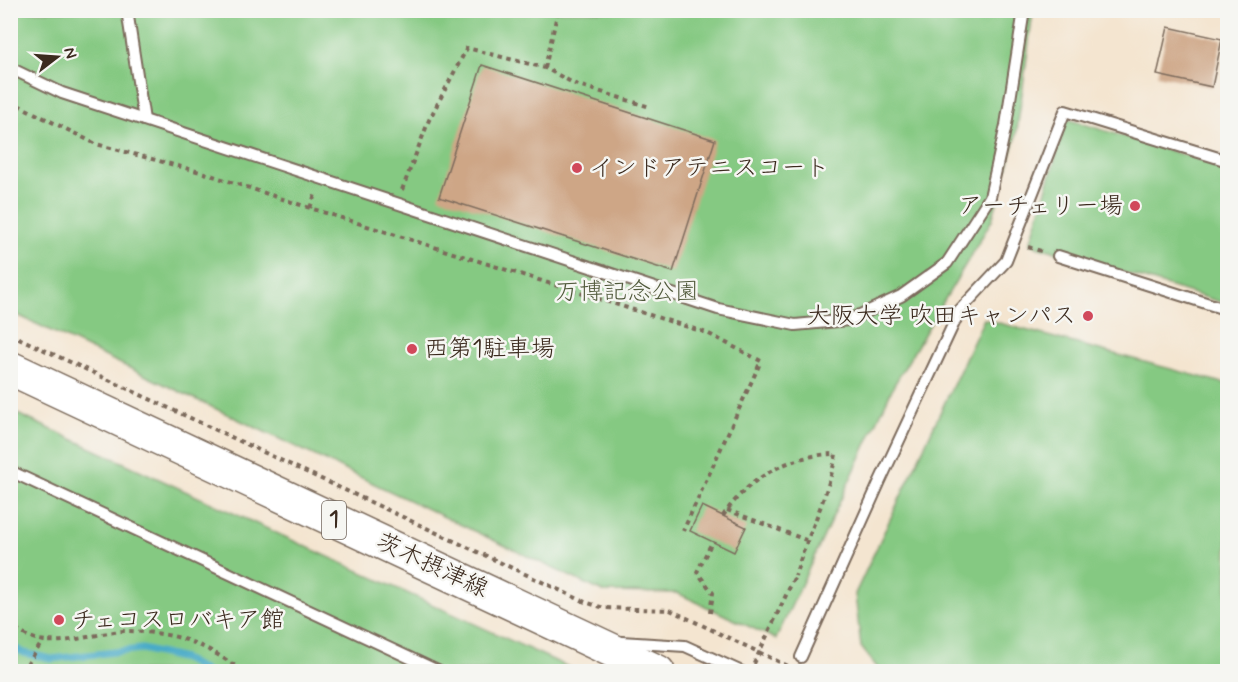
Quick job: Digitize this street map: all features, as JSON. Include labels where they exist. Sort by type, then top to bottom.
[{"type":"main road","name":"茨木摂津線","points":[[10,368],[658,672]]},
{"type":"lane","points":[[128,10],[144,120]]},
{"type":"lane","points":[[10,68],[62,93],[718,309],[795,325],[849,320],[901,296],[947,263],[990,197],[1006,125],[1024,10]]},
{"type":"lane","points":[[801,657],[960,310],[1006,261],[1065,111],[1227,161]]},
{"type":"lane","points":[[1058,256],[1227,310]]},
{"type":"lane","points":[[10,471],[440,672]]},
{"type":"lane","points":[[593,640],[685,646],[742,672]]},
{"type":"path","points":[[545,68],[558,10]]},
{"type":"path","points":[[398,202],[429,120],[468,48],[545,68],[575,84],[650,107]]},
{"type":"path","points":[[10,101],[96,144],[204,173],[707,333],[761,361],[683,531]]},
{"type":"path","points":[[1013,242],[1058,256]]},
{"type":"path","points":[[10,334],[585,602],[604,608],[670,610],[789,666]]},
{"type":"path","points":[[723,516],[739,494],[753,481],[804,458],[836,454],[833,472],[806,540],[795,576],[750,672]]},
{"type":"path","points":[[728,510],[806,540]]},
{"type":"path","points":[[710,613],[713,593],[697,572],[712,542]]},
{"type":"path","points":[[10,622],[26,634],[43,641],[77,640],[126,631],[162,634],[203,646],[244,672]]},
{"type":"path","points":[[22,672],[43,641]]},
{"type":"green space","name":"万博記念公園","points":[[11,11],[1033,11],[1016,138],[992,220],[894,385],[776,639],[677,593],[603,592],[11,312]]},
{"type":"green space","name":"アーチェリー場","points":[[1067,119],[1227,168],[1227,304],[1030,244]]},
{"type":"green space","points":[[984,319],[1227,384],[1227,671],[880,671],[861,647],[855,594]]},
{"type":"green space","points":[[11,411],[577,671],[11,671]]},
{"type":"building","points":[[1168,27],[1222,39],[1212,87],[1157,75]]},
{"type":"building","name":"インドアテニスコート","points":[[482,65],[715,140],[673,272],[439,197]]},
{"type":"building","points":[[702,506],[746,527],[734,552],[690,531]]},
{"type":"waterway","points":[[10,645],[24,653],[51,659],[142,649],[184,659],[207,672]]},
{"type":"place","name":"インドアテニスコート","points":[[577,168]]},
{"type":"place","name":"アーチェリー場","points":[[1135,206]]},
{"type":"place","name":"大阪大学 吹田キャンパス","points":[[1088,316]]},
{"type":"place","name":"西第1駐車場","points":[[412,349]]},
{"type":"place","name":"チェコスロバキア館","points":[[59,620]]}]
